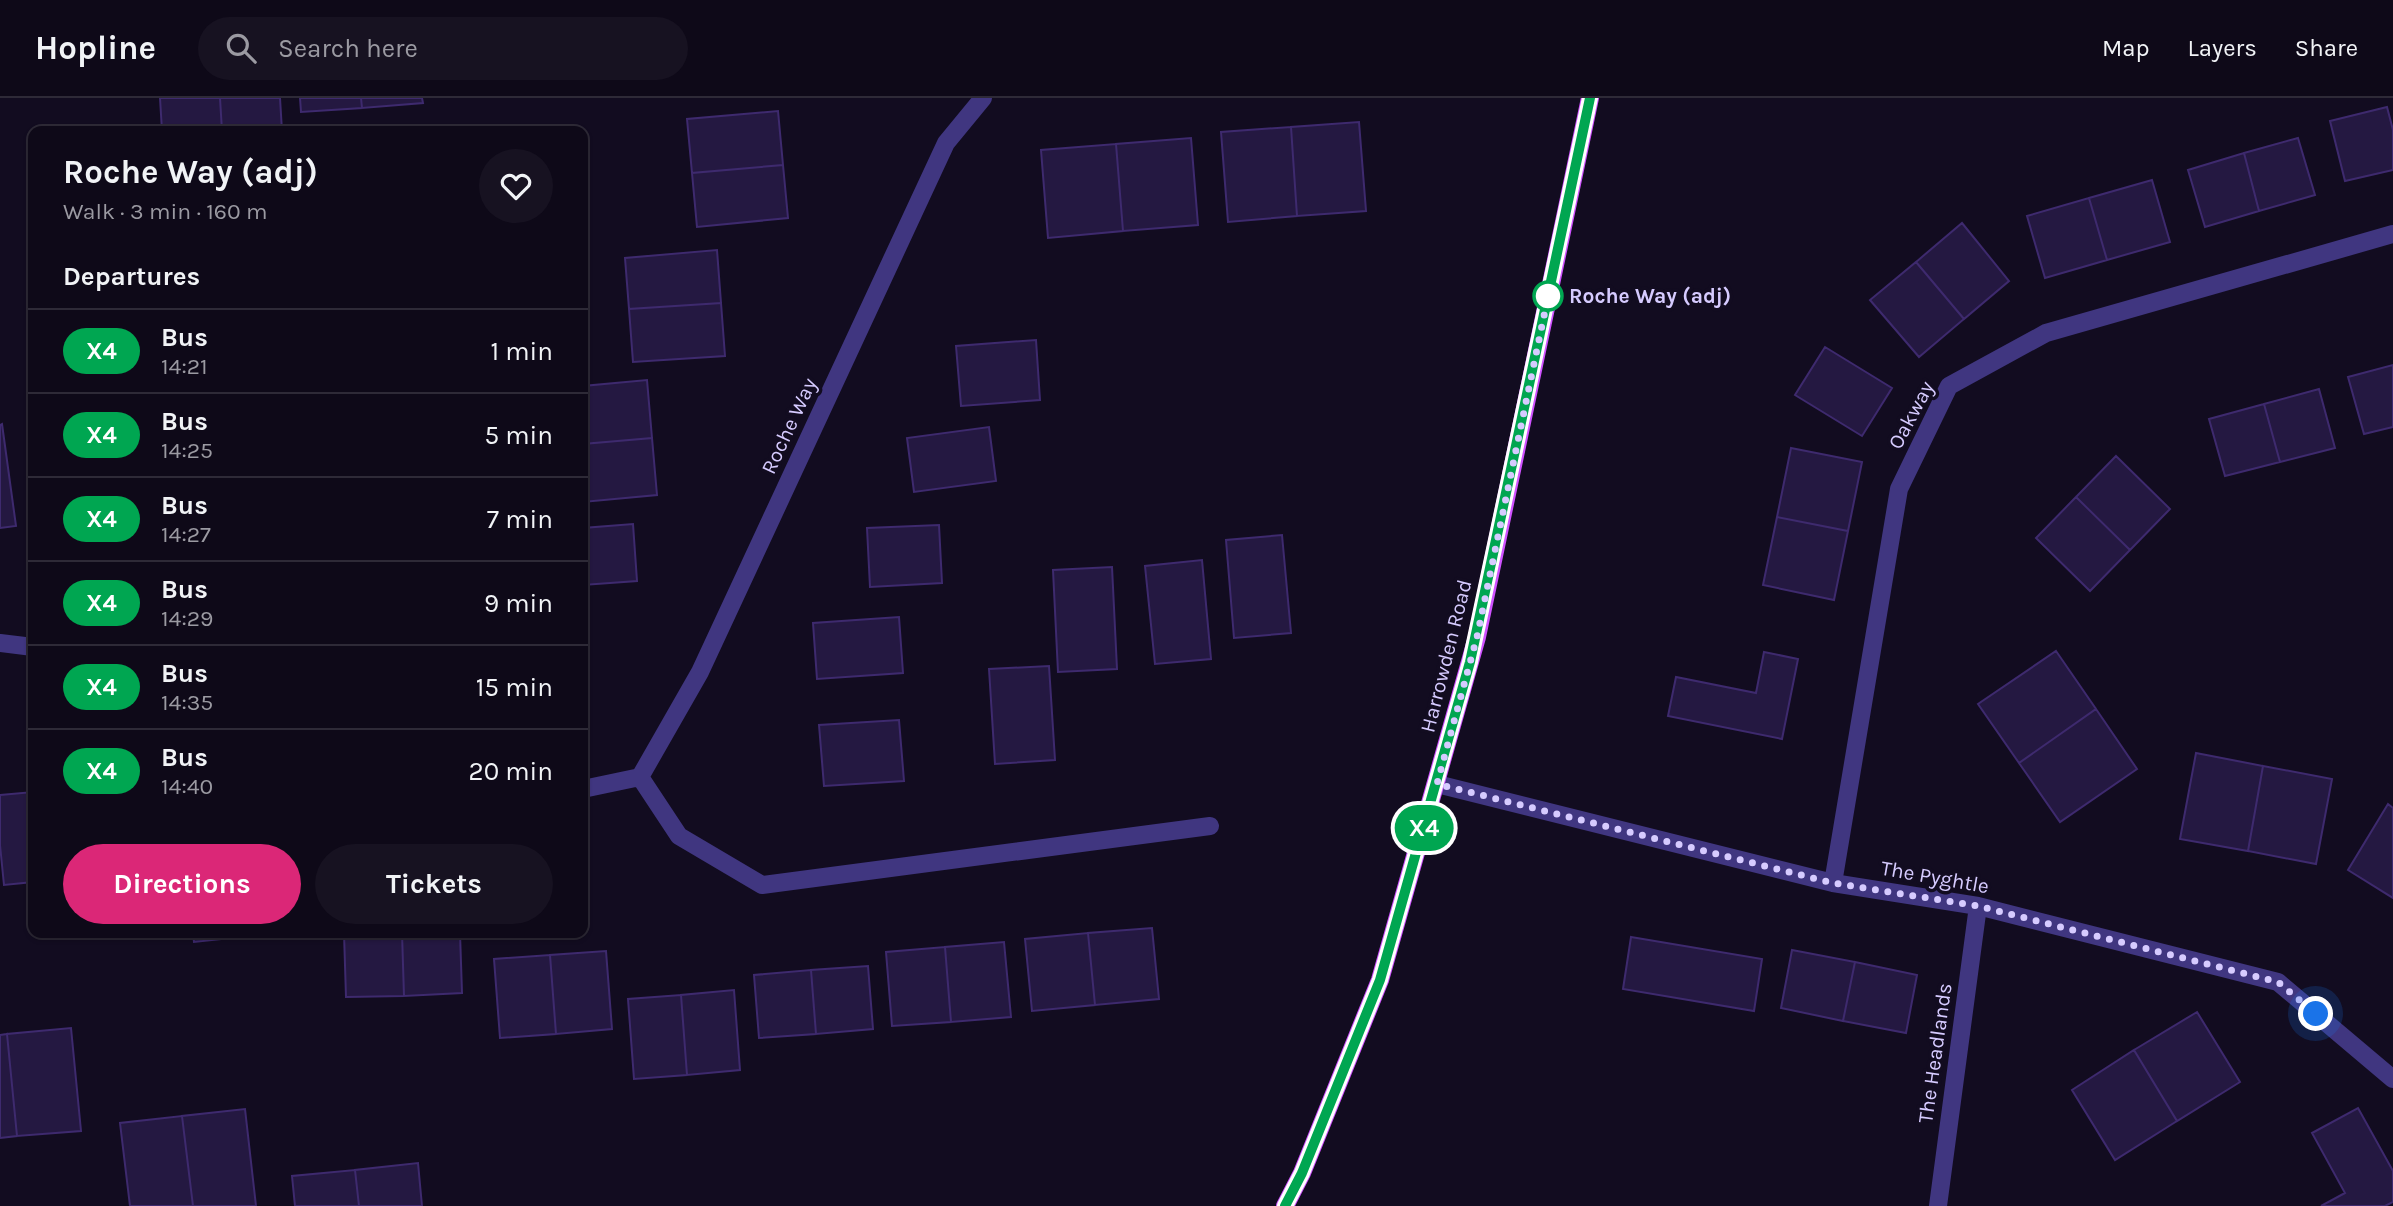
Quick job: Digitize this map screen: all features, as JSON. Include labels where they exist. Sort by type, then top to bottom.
[{"type":"main road","name":"Harrowden Road","points":[[1285,1206],[1302,1173],[1380,980],[1437,784],[1477,637],[1590,98]]},
{"type":"street","name":"Roche Way","points":[[640,777],[700,672],[946,143],[983,98]]},
{"type":"street","name":"Oakway","points":[[1833,883],[1899,489],[1949,386],[2046,333],[2393,234]]},
{"type":"street","points":[[0,643],[28,646]]},
{"type":"street","points":[[588,788],[640,777],[679,836],[762,884],[1210,826]]},
{"type":"street","name":"The Pyghtle","points":[[1437,784],[1833,883],[1978,906],[2278,982],[2393,1079]]},
{"type":"street","name":"The Headlands","points":[[1938,1206],[1978,906]]},
{"type":"building","points":[[160,98],[220,98],[222,126],[162,126]]},
{"type":"building","points":[[220,98],[280,98],[282,126],[222,126]]},
{"type":"building","points":[[300,98],[361,98],[362,108],[301,112]]},
{"type":"building","points":[[361,98],[422,98],[423,103],[362,108]]},
{"type":"building","points":[[2387,107],[2393,130],[2393,170],[2345,181],[2330,121]]},
{"type":"building","points":[[778,111],[783,165],[692,173],[687,119]]},
{"type":"building","points":[[1359,122],[1366,211],[1297,216],[1291,127]]},
{"type":"building","points":[[1291,127],[1297,216],[1228,222],[1221,132]]},
{"type":"building","points":[[1191,138],[1198,225],[1123,231],[1116,144]]},
{"type":"building","points":[[2298,138],[2315,195],[2259,211],[2244,153]]},
{"type":"building","points":[[1116,144],[1123,231],[1048,238],[1041,150]]},
{"type":"building","points":[[2244,153],[2259,211],[2205,227],[2188,170]]},
{"type":"building","points":[[783,165],[788,218],[697,227],[692,173]]},
{"type":"building","points":[[2152,180],[2170,242],[2107,260],[2089,198]]},
{"type":"building","points":[[2089,198],[2107,260],[2045,278],[2027,216]]},
{"type":"building","points":[[1962,223],[2009,281],[1964,319],[1916,262]]},
{"type":"building","points":[[717,250],[721,303],[629,309],[625,258]]},
{"type":"building","points":[[1916,262],[1964,319],[1919,357],[1870,300]]},
{"type":"building","points":[[721,303],[725,356],[633,362],[629,309]]},
{"type":"building","points":[[1036,340],[1040,400],[961,406],[956,346]]},
{"type":"building","points":[[1825,347],[1892,388],[1862,436],[1795,395]]},
{"type":"building","points":[[2393,365],[2393,427],[2364,434],[2348,377]]},
{"type":"building","points":[[647,380],[652,438],[588,444],[588,386]]},
{"type":"building","points":[[2319,389],[2335,448],[2280,462],[2264,404]]},
{"type":"building","points":[[2264,404],[2280,462],[2225,476],[2209,419]]},
{"type":"building","points":[[2,424],[16,526],[0,528],[0,425]]},
{"type":"building","points":[[989,427],[996,481],[914,492],[907,438]]},
{"type":"building","points":[[652,438],[657,495],[588,502],[588,444]]},
{"type":"building","points":[[1791,448],[1862,462],[1848,531],[1777,517]]},
{"type":"building","points":[[2116,456],[2170,509],[2130,550],[2076,497]]},
{"type":"building","points":[[2076,497],[2130,550],[2090,591],[2036,538]]},
{"type":"building","points":[[1777,517],[1848,531],[1834,600],[1763,585]]},
{"type":"building","points":[[633,524],[637,581],[588,585],[588,528]]},
{"type":"building","points":[[939,525],[942,583],[870,587],[867,528]]},
{"type":"building","points":[[1282,535],[1291,633],[1234,638],[1226,540]]},
{"type":"building","points":[[1202,560],[1211,659],[1155,664],[1145,566]]},
{"type":"building","points":[[1112,567],[1117,669],[1058,672],[1053,570]]},
{"type":"building","points":[[899,617],[903,673],[817,679],[813,623]]},
{"type":"building","points":[[2056,651],[2096,709],[2019,763],[1978,704]]},
{"type":"building","points":[[1764,652],[1798,659],[1782,739],[1668,716],[1676,677],[1756,693]]},
{"type":"building","points":[[1049,666],[1055,760],[995,764],[989,669]]},
{"type":"building","points":[[2096,709],[2137,769],[2060,822],[2019,763]]},
{"type":"building","points":[[899,720],[904,781],[824,786],[819,725]]},
{"type":"building","points":[[2196,753],[2263,766],[2248,851],[2180,839]]},
{"type":"building","points":[[2263,766],[2332,779],[2316,864],[2248,851]]},
{"type":"building","points":[[28,792],[28,883],[4,885],[0,845],[0,795]]},
{"type":"building","points":[[2388,804],[2393,808],[2393,898],[2348,870]]},
{"type":"building","points":[[1152,928],[1159,999],[1095,1005],[1088,933]]},
{"type":"building","points":[[1088,933],[1095,1005],[1032,1011],[1025,939]]},
{"type":"building","points":[[1631,937],[1762,959],[1754,1011],[1623,989]]},
{"type":"building","points":[[194,938],[232,938],[194,942]]},
{"type":"building","points":[[344,938],[402,938],[404,996],[346,997]]},
{"type":"building","points":[[402,938],[460,938],[462,993],[404,996]]},
{"type":"building","points":[[1004,942],[1011,1017],[951,1022],[945,947]]},
{"type":"building","points":[[945,947],[951,1022],[892,1026],[886,952]]},
{"type":"building","points":[[1792,950],[1855,962],[1843,1021],[1781,1008]]},
{"type":"building","points":[[606,951],[612,1029],[556,1034],[550,955]]},
{"type":"building","points":[[550,955],[556,1034],[500,1038],[494,959]]},
{"type":"building","points":[[1855,962],[1917,975],[1906,1033],[1843,1021]]},
{"type":"building","points":[[868,966],[873,1029],[816,1034],[811,970]]},
{"type":"building","points":[[811,970],[816,1034],[759,1038],[754,975]]},
{"type":"building","points":[[734,990],[740,1070],[687,1075],[681,995]]},
{"type":"building","points":[[681,995],[687,1075],[634,1079],[628,999]]},
{"type":"building","points":[[2197,1012],[2240,1082],[2177,1121],[2134,1050]]},
{"type":"building","points":[[71,1028],[81,1131],[17,1136],[7,1034]]},
{"type":"building","points":[[7,1034],[17,1136],[0,1138],[0,1035]]},
{"type":"building","points":[[2134,1050],[2177,1121],[2115,1160],[2072,1090]]},
{"type":"building","points":[[2358,1108],[2393,1171],[2393,1202],[2385,1206],[2321,1206],[2345,1193],[2312,1133]]},
{"type":"building","points":[[245,1109],[256,1206],[193,1206],[182,1116]]},
{"type":"building","points":[[182,1116],[193,1206],[130,1206],[120,1123]]},
{"type":"building","points":[[418,1163],[422,1206],[359,1206],[355,1170]]},
{"type":"building","points":[[355,1170],[359,1206],[295,1206],[292,1176]]},
{"type":"bus line","name":"X4","points":[[1285,1206],[1302,1173],[1380,980],[1437,784],[1483,611],[1590,98]]},
{"type":"place","name":"Roche Way (adj)","points":[[1548,296]]},
{"type":"route","points":[[1548,296],[1550,287],[1477,637],[1437,784],[1833,883],[1978,906],[2278,982],[2316,1014]]}]
